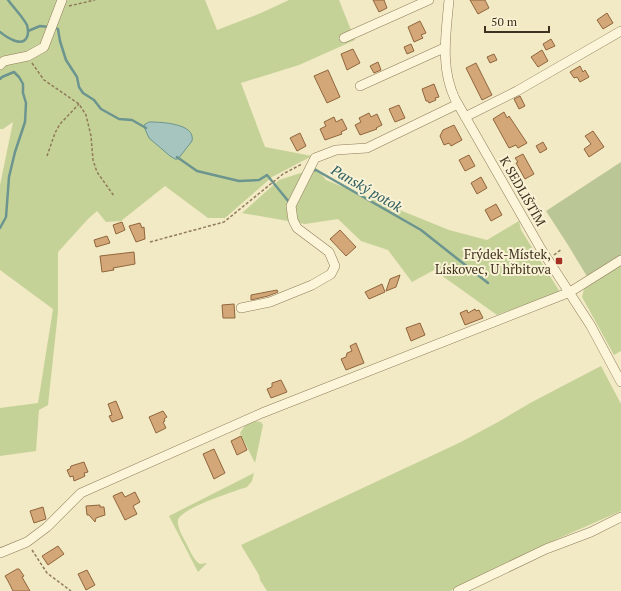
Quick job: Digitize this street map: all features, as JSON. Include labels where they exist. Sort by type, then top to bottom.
[{"type":"street","points":[[344,38],[429,0]]},
{"type":"street","name":"K SEDLIŠTÍM","points":[[449,0],[444,48],[448,80],[452,94],[538,244],[570,292],[600,342],[621,382]]},
{"type":"street","points":[[0,65],[4,61],[28,56],[44,47],[60,4]]},
{"type":"street","points":[[465,117],[517,90],[621,31]]},
{"type":"street","points":[[360,86],[444,48]]},
{"type":"street","points":[[241,308],[270,302],[312,285],[331,274],[336,266],[329,252],[297,228],[293,220],[291,206],[315,158],[336,150],[367,148],[458,104]]},
{"type":"street","points":[[0,553],[27,542],[47,527],[81,494],[262,413],[570,292],[621,260]]},
{"type":"street","points":[[458,591],[546,549],[591,532],[621,517]]},
{"type":"path","points":[[60,4],[95,0]]},
{"type":"path","points":[[28,56],[44,80],[78,104],[86,115],[91,136],[93,160],[97,172],[114,196]]},
{"type":"path","points":[[47,156],[55,133],[60,124],[78,104]]},
{"type":"path","points":[[150,242],[224,222],[283,174],[315,158]]},
{"type":"path","points":[[27,542],[47,574],[71,591]]},
{"type":"green space","points":[[0,0],[205,0],[217,30],[261,13],[289,0],[339,0],[355,40],[299,65],[241,83],[265,147],[312,156],[272,177],[225,218],[208,218],[165,186],[121,221],[106,222],[97,211],[58,252],[58,312],[48,405],[39,410],[36,451],[0,456],[0,408],[38,403],[53,309],[0,270],[0,185],[13,122],[3,129],[0,129]]},
{"type":"green space","points":[[621,162],[621,257],[588,278],[546,211]]},
{"type":"green space","points":[[316,168],[326,180],[449,230],[487,240],[519,221],[521,230],[560,292],[497,315],[434,270],[412,282],[388,250],[361,241],[338,219],[305,224],[242,213],[279,180]]},
{"type":"green space","points":[[621,265],[621,351],[614,355],[582,297],[584,289]]},
{"type":"green space","points":[[601,366],[621,404],[621,511],[530,551],[450,591],[267,591],[241,545],[461,442],[532,402]]},
{"type":"green space","points":[[254,421],[261,422],[263,425],[255,463],[240,433],[246,424]]},
{"type":"green space","points":[[254,473],[252,481],[247,487],[198,505],[181,515],[178,520],[180,531],[193,557],[200,564],[207,563],[198,572],[169,516]]},
{"type":"water","points":[[149,122],[168,123],[189,130],[192,135],[192,141],[178,159],[170,156],[149,138],[144,125]]},
{"type":"building","points":[[373,0],[384,0],[387,8],[379,12]]},
{"type":"building","points":[[470,0],[485,0],[489,8],[478,14]]},
{"type":"building","points":[[607,13],[613,23],[603,29],[597,20]]},
{"type":"building","points":[[420,21],[426,33],[421,35],[423,38],[414,42],[408,27]]},
{"type":"building","points":[[551,39],[555,46],[546,50],[543,44]]},
{"type":"building","points":[[411,44],[414,51],[407,54],[404,47]]},
{"type":"building","points":[[353,49],[360,63],[347,70],[341,54]]},
{"type":"building","points":[[542,50],[548,61],[538,67],[531,57]]},
{"type":"building","points":[[494,54],[497,60],[490,63],[487,57]]},
{"type":"building","points":[[378,62],[381,70],[374,73],[370,66]]},
{"type":"building","points":[[476,63],[492,95],[482,100],[466,68]]},
{"type":"building","points":[[580,66],[583,72],[585,70],[589,77],[580,82],[577,77],[574,78],[570,72]]},
{"type":"building","points":[[328,70],[340,97],[327,103],[314,76]]},
{"type":"building","points":[[434,84],[439,97],[435,98],[436,100],[429,103],[426,101],[422,89]]},
{"type":"building","points":[[520,96],[525,106],[519,109],[514,99]]},
{"type":"building","points":[[399,105],[405,118],[395,122],[389,109]]},
{"type":"building","points":[[504,112],[507,118],[509,116],[527,143],[518,148],[516,145],[509,148],[493,119]]},
{"type":"building","points":[[369,113],[371,117],[377,114],[382,125],[376,128],[377,129],[360,135],[355,125],[361,122],[359,118]]},
{"type":"building","points":[[334,117],[336,122],[342,119],[347,129],[341,132],[342,134],[325,140],[320,129],[326,126],[324,122]]},
{"type":"building","points":[[454,125],[462,140],[451,146],[449,143],[444,145],[440,136],[443,130]]},
{"type":"building","points":[[593,131],[604,147],[589,157],[584,149],[591,144],[585,136]]},
{"type":"building","points":[[300,133],[306,146],[297,151],[290,138]]},
{"type":"building","points":[[543,142],[547,149],[540,153],[536,146]]},
{"type":"building","points":[[523,154],[534,174],[525,179],[516,163],[518,162],[515,158]]},
{"type":"building","points":[[469,155],[475,166],[465,171],[459,160]]},
{"type":"building","points":[[481,177],[487,188],[477,194],[471,183]]},
{"type":"building","points":[[496,204],[502,215],[491,221],[485,210]]},
{"type":"building","points":[[122,222],[125,230],[116,234],[113,225]]},
{"type":"building","points":[[140,223],[142,228],[144,227],[145,239],[136,242],[129,226]]},
{"type":"building","points":[[340,230],[356,247],[346,256],[330,239]]},
{"type":"building","points":[[107,236],[110,243],[96,247],[94,240]]},
{"type":"building","points":[[134,252],[135,264],[113,268],[114,270],[102,272],[100,256]]},
{"type":"building","points":[[400,275],[396,287],[386,291],[390,279]]},
{"type":"building","points":[[382,284],[385,292],[369,299],[365,292]]},
{"type":"building","points":[[277,290],[278,292],[268,296],[251,300],[251,295]]},
{"type":"building","points":[[234,304],[235,318],[223,318],[222,305]]},
{"type":"building","points":[[475,309],[476,311],[479,310],[483,318],[465,325],[460,313],[467,310],[468,313]]},
{"type":"building","points":[[420,323],[425,335],[411,341],[406,328]]},
{"type":"building","points":[[356,343],[364,363],[346,370],[341,359],[346,357],[347,353],[352,351],[350,346]]},
{"type":"building","points":[[281,380],[287,392],[271,398],[267,389],[272,387],[272,383]]},
{"type":"building","points":[[116,401],[123,418],[112,422],[109,416],[112,415],[108,404]]},
{"type":"building","points":[[163,411],[167,417],[163,422],[166,428],[156,433],[149,417]]},
{"type":"building","points":[[241,436],[247,450],[237,455],[231,441]]},
{"type":"building","points":[[214,449],[225,473],[214,479],[203,454]]},
{"type":"building","points":[[84,462],[88,472],[84,473],[85,476],[74,481],[73,476],[70,477],[67,470],[70,469],[71,466]]},
{"type":"building","points":[[122,492],[125,497],[135,492],[140,502],[133,506],[137,514],[125,520],[113,496]]},
{"type":"building","points":[[100,505],[100,507],[104,507],[105,515],[96,518],[95,522],[89,515],[87,515],[86,506]]},
{"type":"building","points":[[43,507],[46,519],[34,523],[30,511]]},
{"type":"building","points":[[58,546],[64,554],[48,565],[42,556]]},
{"type":"building","points":[[19,569],[24,576],[22,577],[30,591],[13,591],[5,576]]},
{"type":"building","points":[[87,570],[95,585],[86,590],[78,574]]},
{"type":"waterway","name":"Panský potok","points":[[0,32],[10,39],[18,42],[22,42],[28,36],[27,25],[8,0]]},
{"type":"waterway","name":"Panský potok","points":[[28,31],[40,26],[49,27]]},
{"type":"waterway","name":"Panský potok","points":[[56,28],[58,29],[66,60],[77,77],[79,87],[83,93],[94,100],[101,109],[119,119],[132,120],[146,128]]},
{"type":"waterway","points":[[0,79],[14,72],[23,84],[23,93],[26,103],[25,122],[15,152],[9,177],[6,217],[0,228]]},
{"type":"waterway","name":"Panský potok","points":[[177,157],[197,171],[239,181],[259,180],[267,175],[289,201]]},
{"type":"waterway","name":"Panský potok","points":[[311,171],[316,170],[421,230],[488,283]]},
{"type":"place","name":"Frýdek-Místek, Lískovec, U hřbitova","points":[[559,261]]}]
